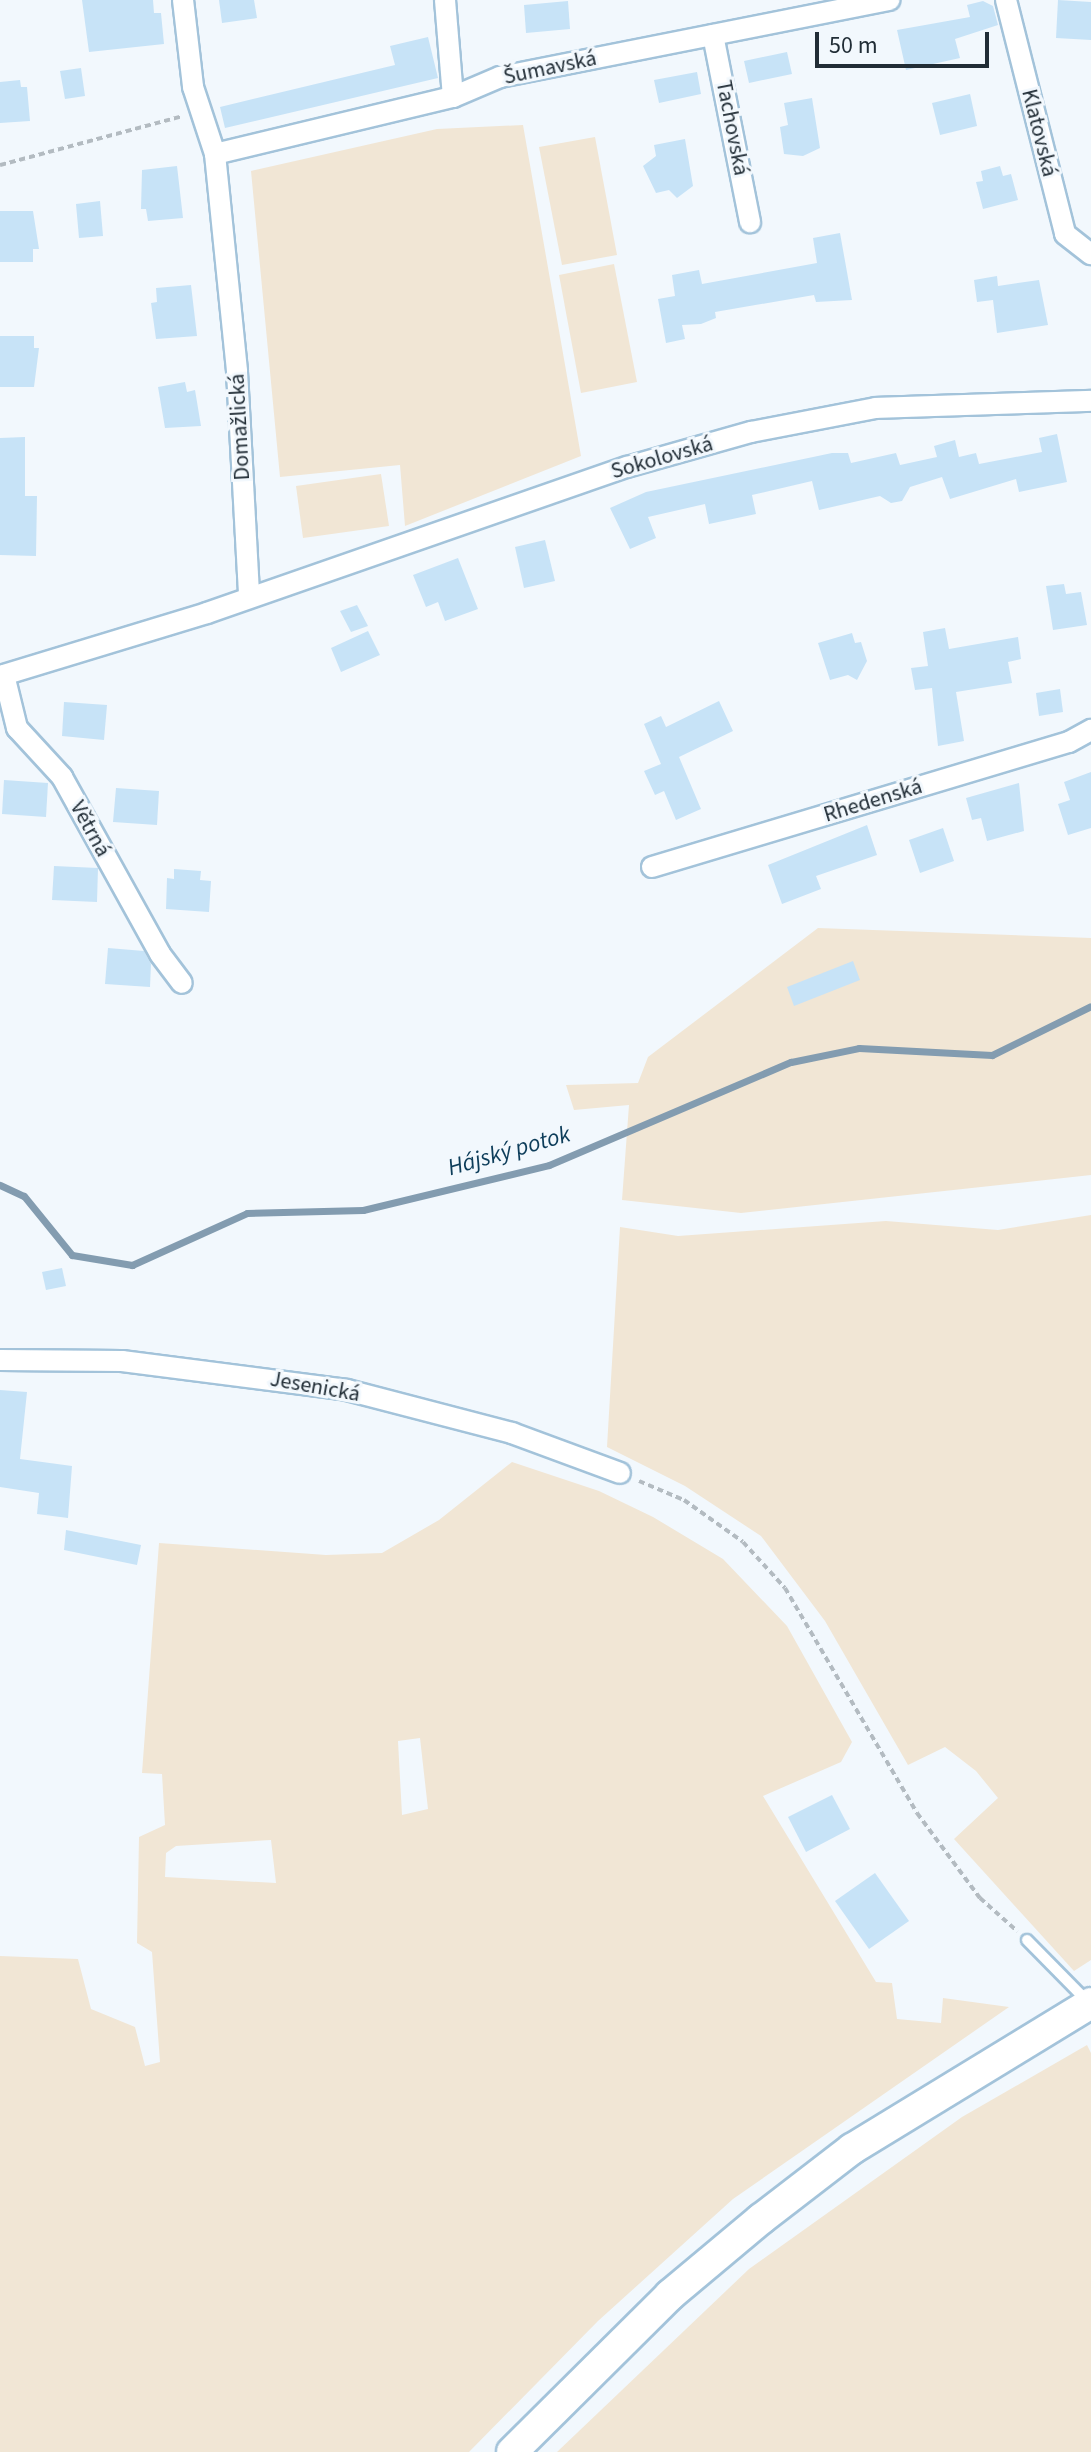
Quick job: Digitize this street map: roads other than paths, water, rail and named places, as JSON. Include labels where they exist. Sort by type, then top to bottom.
[{"type":"main road","points":[[512,2452],[670,2295],[761,2219],[852,2149],[1091,2004]]},
{"type":"street","name":"Domažlická","points":[[183,0],[200,112],[215,154],[237,372],[249,597]]},
{"type":"street","points":[[445,0],[453,97]]},
{"type":"street","name":"Šumavská","points":[[215,154],[453,97],[500,77],[889,0]]},
{"type":"street","name":"Klatovská","points":[[1006,0],[1065,234],[1091,254]]},
{"type":"street","name":"Tachovská","points":[[713,35],[750,222]]},
{"type":"street","name":"Sokolovská","points":[[249,597],[627,467],[751,432],[876,408],[1091,401]]},
{"type":"street","points":[[2,676],[249,597]]},
{"type":"street","name":"Větrná","points":[[2,676],[17,728],[62,777],[160,954],[182,983]]},
{"type":"street","name":"Rhedenská","points":[[652,867],[1069,742],[1091,730]]},
{"type":"street","name":"Jesenická","points":[[0,1360],[122,1361],[347,1390],[512,1433],[620,1473]]},
{"type":"lane","points":[[1027,1940],[1091,2004]]},
{"type":"waterway","name":"Hájský potok","points":[[0,1185],[24,1196],[72,1255],[132,1265],[247,1213],[363,1210],[549,1165],[791,1062],[859,1048],[992,1055],[1091,1006]]}]
